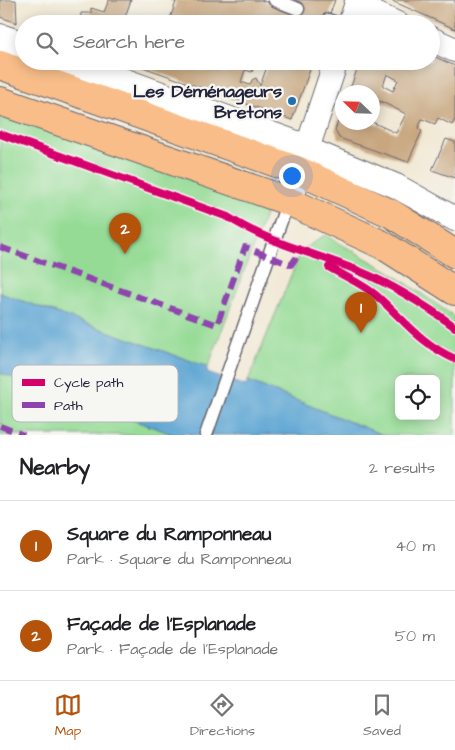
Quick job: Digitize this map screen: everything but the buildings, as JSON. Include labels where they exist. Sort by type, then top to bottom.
[{"type":"main road","points":[[0,65],[15,70]]},
{"type":"main road","points":[[16,70],[303,160],[455,254]]},
{"type":"main road","points":[[0,101],[288,201],[383,245],[455,291]]},
{"type":"street","points":[[0,38],[15,43]]},
{"type":"street","points":[[440,43],[455,50]]},
{"type":"street","points":[[87,70],[303,160],[396,186],[455,219]]},
{"type":"street","points":[[288,201],[333,70]]},
{"type":"lane","points":[[275,0],[298,8]]},
{"type":"lane","points":[[206,435],[288,201]]},
{"type":"green space","points":[[0,109],[264,207],[265,215],[208,367],[0,293]]},
{"type":"green space","points":[[325,235],[390,272],[455,317],[455,435],[383,435],[248,381],[301,251]]},
{"type":"green space","points":[[0,373],[12,377],[12,422],[138,422],[175,435],[0,435]]},
{"type":"water","points":[[0,293],[208,367],[207,373],[246,386],[248,381],[383,435],[192,435],[185,433],[184,435],[175,435],[138,422],[178,422],[178,365],[12,365],[12,377],[0,373]]},
{"type":"marked path","points":[[0,247],[217,325],[245,247],[291,265],[301,251]]},
{"type":"marked path","points":[[0,426],[24,435]]},
{"type":"cycle path","points":[[0,134],[228,217],[275,241],[359,271],[408,296],[455,327]]},
{"type":"cycle path","points":[[329,267],[373,292],[423,339],[455,359]]},
{"type":"place","name":"Les Déménageurs Bretons","points":[[292,101]]},
{"type":"place","name":"Façade de l'Esplanade","points":[[125,254]]},
{"type":"place","name":"Square du Ramponneau","points":[[361,333]]}]
